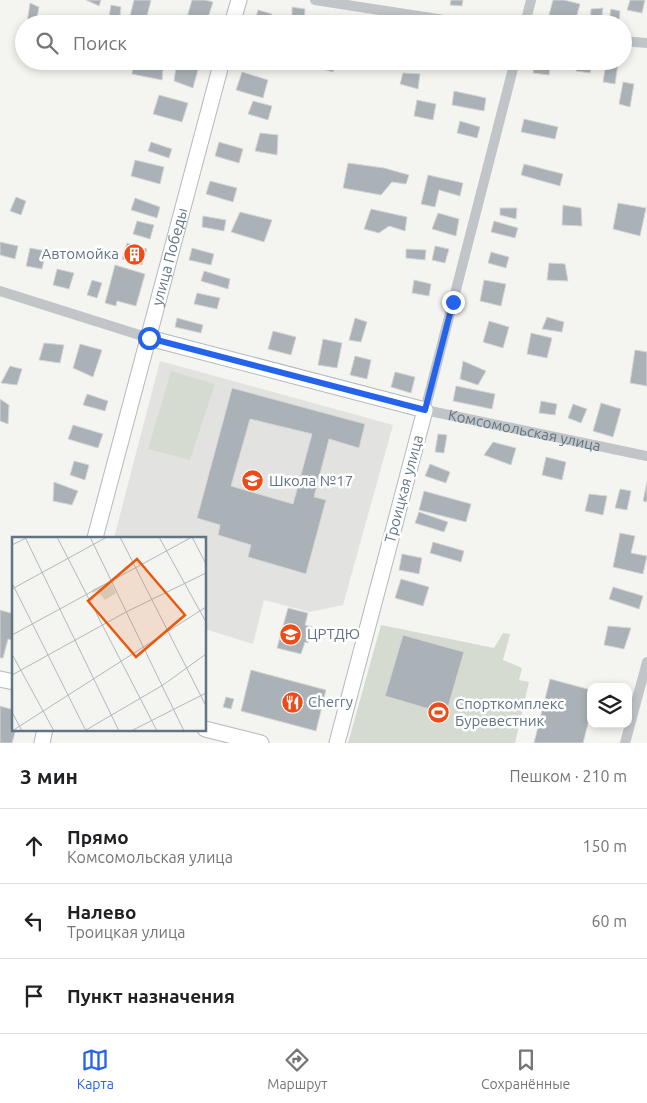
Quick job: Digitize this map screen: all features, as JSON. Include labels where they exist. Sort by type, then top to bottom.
[{"type":"street","points":[[235,15],[239,0]]},
{"type":"street","points":[[316,0],[412,15]]},
{"type":"street","points":[[527,15],[531,0]]},
{"type":"street","points":[[632,42],[647,43]]},
{"type":"street","name":"улица Победы","points":[[95,537],[220,70]]},
{"type":"street","name":"Троицкая улица","points":[[337,743],[513,70]]},
{"type":"street","name":"Комсомольская улица","points":[[0,291],[149,338],[425,410],[647,456]]},
{"type":"street","points":[[626,743],[647,662]]},
{"type":"street","points":[[206,729],[261,743]]},
{"type":"street","points":[[42,743],[45,730]]},
{"type":"shaded area","name":"Школа №17","points":[[160,361],[393,425],[343,605],[310,612],[264,600],[253,644],[206,629],[206,537],[114,537]]},
{"type":"shaded area","points":[[171,371],[215,384],[190,460],[148,449]]},
{"type":"shaded area","name":"Cпорткомплекс Буревестник","points":[[381,625],[494,648],[503,633],[510,634],[503,660],[522,668],[519,680],[529,682],[515,743],[348,743]]},
{"type":"building","points":[[86,0],[101,0],[99,6]]},
{"type":"building","points":[[134,0],[151,0],[147,15],[130,15]]},
{"type":"building","points":[[192,0],[213,2],[209,15],[188,15]]},
{"type":"building","points":[[451,0],[463,0],[462,6],[450,5]]},
{"type":"building","points":[[553,0],[564,0],[580,4],[577,15],[549,15]]},
{"type":"building","points":[[630,0],[645,0],[642,13],[627,10]]},
{"type":"building","points":[[30,3],[39,7],[38,15],[28,15]]},
{"type":"building","points":[[111,5],[121,7],[120,15],[109,15]]},
{"type":"building","points":[[292,7],[305,9],[305,15],[292,15]]},
{"type":"building","points":[[603,8],[602,15],[591,15],[591,9]]},
{"type":"building","points":[[611,9],[620,11],[620,15],[610,15]]},
{"type":"building","points":[[258,10],[272,14],[272,15],[257,15]]},
{"type":"building","points":[[133,70],[163,70],[162,80],[132,74]]},
{"type":"building","points":[[176,70],[198,70],[193,88],[174,81]]},
{"type":"building","points":[[534,70],[550,70],[549,75],[533,73]]},
{"type":"building","points":[[576,70],[591,70],[590,73]]},
{"type":"building","points":[[605,70],[617,70],[615,84],[603,82]]},
{"type":"building","points":[[242,72],[268,80],[263,98],[236,90]]},
{"type":"building","points":[[403,73],[420,74],[418,89],[400,84]]},
{"type":"building","points":[[623,82],[634,84],[630,107],[619,104]]},
{"type":"building","points":[[454,91],[486,98],[484,111],[452,105]]},
{"type":"building","points":[[159,95],[188,103],[182,122],[153,114]]},
{"type":"building","points":[[417,100],[436,104],[433,120],[414,116]]},
{"type":"building","points":[[253,101],[272,106],[268,120],[248,114]]},
{"type":"building","points":[[524,119],[558,127],[555,139],[521,132]]},
{"type":"building","points":[[460,121],[480,127],[477,138],[457,133]]},
{"type":"building","points":[[260,133],[278,135],[277,155],[255,151]]},
{"type":"building","points":[[151,142],[172,149],[169,158],[148,151]]},
{"type":"building","points":[[219,142],[243,149],[239,163],[215,156]]},
{"type":"building","points":[[135,160],[164,167],[160,184],[131,176]]},
{"type":"building","points":[[348,163],[384,168],[409,175],[406,184],[392,182],[381,195],[343,188]]},
{"type":"building","points":[[524,164],[563,174],[560,186],[521,175]]},
{"type":"building","points":[[428,175],[463,183],[460,196],[439,190],[435,207],[421,204]]},
{"type":"building","points":[[210,181],[237,188],[233,202],[206,194]]},
{"type":"building","points":[[16,197],[26,201],[21,215],[10,211]]},
{"type":"building","points":[[135,198],[160,207],[157,218],[131,210]]},
{"type":"building","points":[[618,203],[646,208],[640,236],[613,229]]},
{"type":"building","points":[[563,205],[581,208],[582,226],[562,225]]},
{"type":"building","points":[[500,208],[517,208],[516,219],[500,215]]},
{"type":"building","points":[[371,209],[407,217],[405,231],[389,226],[379,233],[364,229]]},
{"type":"building","points":[[240,212],[272,220],[264,242],[231,232]]},
{"type":"building","points":[[438,213],[459,219],[456,236],[432,229]]},
{"type":"building","points":[[203,216],[226,220],[224,231],[202,227]]},
{"type":"building","points":[[137,221],[154,225],[150,239],[133,234]]},
{"type":"building","points":[[494,221],[518,228],[515,238],[491,232]]},
{"type":"building","points":[[0,242],[18,246],[15,259],[0,255]]},
{"type":"building","name":"Автомойка","points":[[127,243],[147,249],[142,265],[122,259]]},
{"type":"building","points":[[435,246],[449,249],[445,263],[432,260]]},
{"type":"building","points":[[30,248],[46,251],[42,269],[26,266]]},
{"type":"building","points":[[192,248],[214,254],[211,265],[189,260]]},
{"type":"building","points":[[406,249],[426,250],[425,260],[406,258]]},
{"type":"building","points":[[491,252],[509,257],[506,268],[488,263]]},
{"type":"building","points":[[549,263],[565,264],[568,281],[547,280]]},
{"type":"building","points":[[115,265],[145,274],[136,306],[117,301],[116,306],[105,303]]},
{"type":"building","points":[[57,269],[74,273],[69,289],[53,285]]},
{"type":"building","points":[[204,271],[230,279],[228,289],[201,281]]},
{"type":"building","points":[[92,280],[102,283],[97,298],[87,295]]},
{"type":"building","points":[[414,280],[431,284],[429,296],[412,293]]},
{"type":"building","points":[[484,280],[506,284],[501,306],[480,301]]},
{"type":"building","points":[[197,293],[220,298],[217,309],[194,304]]},
{"type":"building","points":[[547,317],[564,322],[562,332],[542,329]]},
{"type":"building","points":[[177,318],[203,325],[201,333],[175,327]]},
{"type":"building","points":[[355,318],[367,322],[361,342],[349,340]]},
{"type":"building","points":[[489,321],[509,327],[503,348],[483,342]]},
{"type":"building","points":[[273,331],[296,337],[291,355],[268,349]]},
{"type":"building","points":[[531,333],[552,338],[547,358],[527,354]]},
{"type":"building","points":[[323,339],[342,343],[337,368],[318,365]]},
{"type":"building","points":[[44,343],[64,345],[60,363],[39,360]]},
{"type":"building","points":[[80,344],[102,350],[93,377],[73,368]]},
{"type":"building","points":[[635,350],[647,352],[647,386],[630,383]]},
{"type":"building","points":[[355,356],[371,360],[367,379],[350,375]]},
{"type":"building","points":[[463,361],[486,371],[478,385],[460,379]]},
{"type":"building","points":[[10,366],[22,369],[17,385],[1,383]]},
{"type":"building","points":[[395,372],[415,377],[411,393],[391,387]]},
{"type":"building","points":[[456,386],[495,394],[492,409],[453,401]]},
{"type":"building","points":[[232,388],[365,424],[359,448],[329,439],[314,497],[326,500],[306,574],[248,557],[251,545],[218,535],[220,525],[197,518]],"holes":[[[250,419],[312,434],[293,504],[231,486]]]},
{"type":"building","points":[[87,394],[108,401],[105,411],[83,405]]},
{"type":"building","points":[[0,399],[9,405],[8,424],[0,421]]},
{"type":"building","points":[[541,401],[557,404],[555,415],[539,413]]},
{"type":"building","points":[[601,403],[621,409],[613,437],[593,431]]},
{"type":"building","points":[[573,404],[587,409],[581,423],[568,418]]},
{"type":"building","points":[[73,425],[103,434],[98,448],[68,439]]},
{"type":"building","points":[[438,434],[447,435],[444,453],[435,452]]},
{"type":"building","points":[[493,442],[516,448],[511,465],[484,455]]},
{"type":"building","points":[[546,457],[566,462],[562,480],[542,475]]},
{"type":"building","points":[[74,461],[89,465],[85,480],[70,475]]},
{"type":"building","points":[[430,464],[450,472],[446,483],[425,476]]},
{"type":"building","points":[[54,482],[78,491],[72,505],[53,501]]},
{"type":"building","points":[[647,482],[647,502],[643,501]]},
{"type":"building","points":[[620,489],[631,491],[627,510],[615,508]]},
{"type":"building","points":[[424,491],[471,504],[466,522],[419,510]]},
{"type":"building","points":[[589,494],[607,496],[603,515],[585,511]]},
{"type":"building","points":[[419,512],[448,522],[444,532],[415,523]]},
{"type":"building","points":[[620,533],[635,536],[631,553],[647,556],[643,574],[613,567]]},
{"type":"building","points":[[433,542],[464,551],[461,562],[430,553]]},
{"type":"building","points":[[402,554],[422,558],[419,574],[399,570]]},
{"type":"building","points":[[401,579],[429,587],[423,606],[395,598]]},
{"type":"building","points":[[613,587],[643,596],[639,609],[609,599]]},
{"type":"building","points":[[288,608],[308,613],[305,625],[312,627],[308,643],[305,642],[301,654],[277,648]]},
{"type":"building","points":[[0,610],[12,613],[12,640],[8,639],[3,658],[0,658]]},
{"type":"building","points":[[608,626],[631,628],[624,649],[604,645]]},
{"type":"building","points":[[403,635],[464,652],[446,714],[385,696]]},
{"type":"building","points":[[251,670],[326,690],[316,731],[241,711]]},
{"type":"building","points":[[550,679],[587,689],[587,728],[583,743],[534,743]]},
{"type":"building","points":[[226,697],[234,699],[231,709],[223,707]]},
{"type":"building","points":[[0,706],[12,709],[12,730],[16,730],[12,743],[0,743]]},
{"type":"place","name":"Автомойка","points":[[135,254]]},
{"type":"place","name":"Школа №17","points":[[253,481]]},
{"type":"place","name":"ЦРТДЮ","points":[[291,634]]},
{"type":"place","name":"Cherry","points":[[292,702]]},
{"type":"place","name":"Cпорткомплекс Буревестник","points":[[439,713]]},
{"type":"route","points":[[149,338],[425,410],[453,302]]}]
